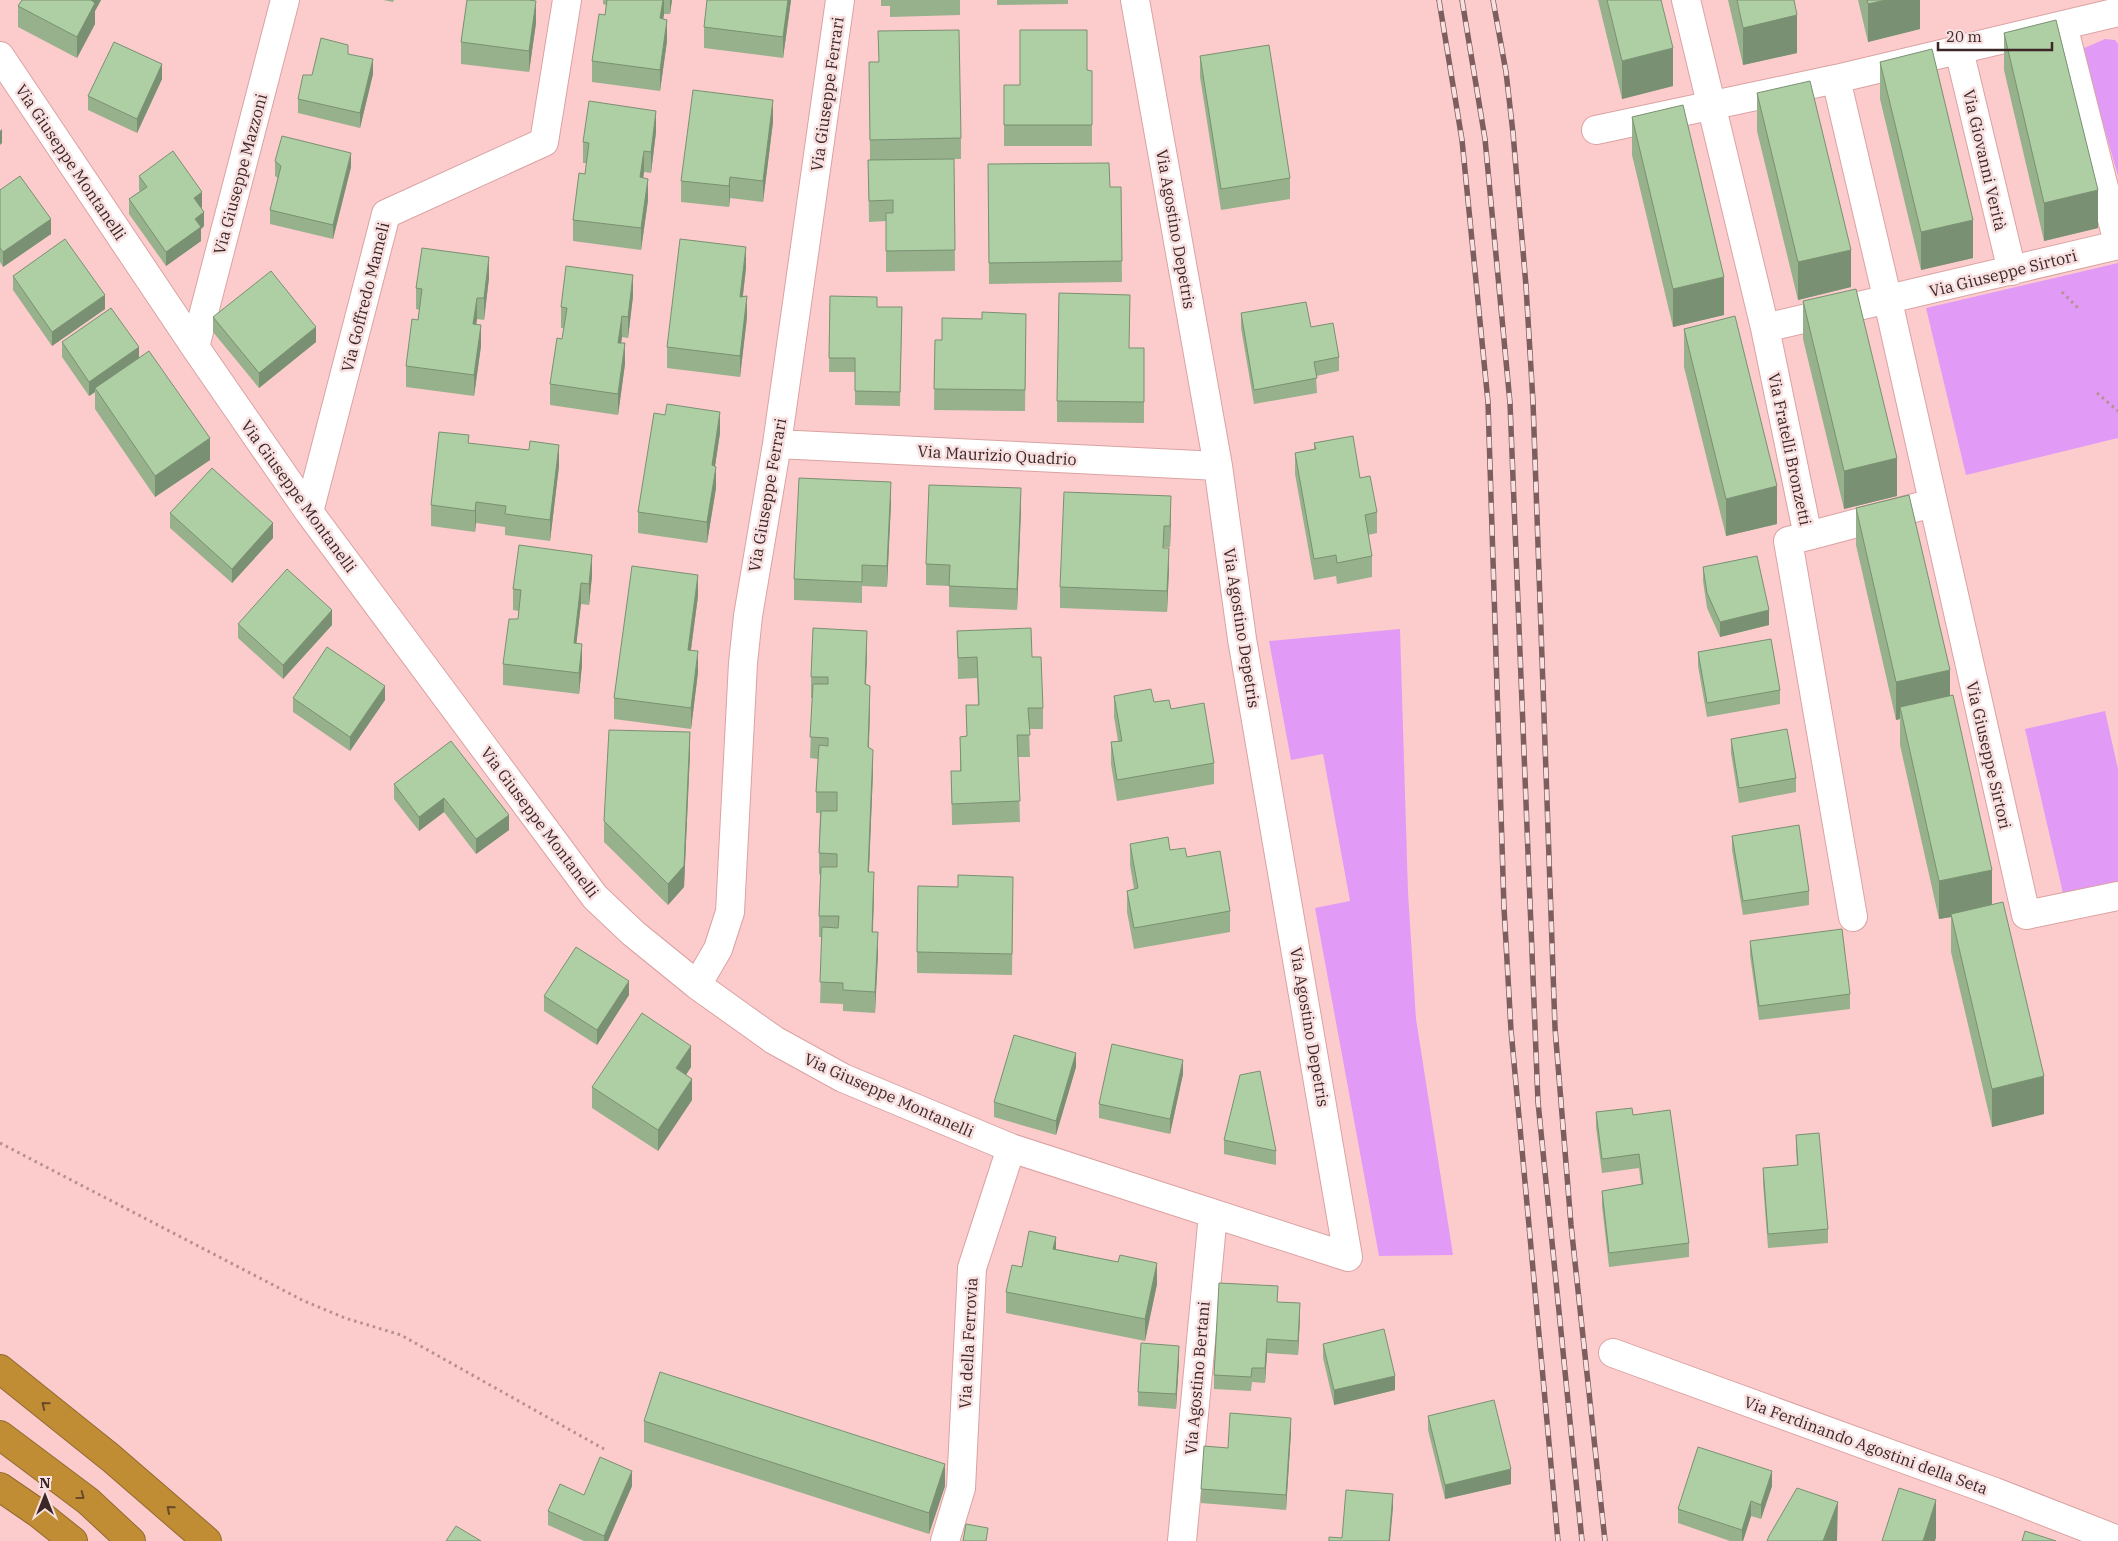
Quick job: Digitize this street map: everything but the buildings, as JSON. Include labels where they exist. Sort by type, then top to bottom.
[{"type":"highway","points":[[0,1369],[111,1458],[207,1541]]},
{"type":"highway","points":[[0,1435],[88,1501],[132,1541]]},
{"type":"highway","points":[[0,1487],[38,1513],[73,1541]]},
{"type":"street","name":"Via Giuseppe Mazzoni","points":[[195,347],[285,0]]},
{"type":"street","name":"Via Goffredo Mameli","points":[[309,512],[386,214],[544,142],[567,0]]},
{"type":"street","name":"Via Giuseppe Ferrari","points":[[698,986],[718,949],[730,912],[743,663],[753,576],[777,444],[840,0]]},
{"type":"street","name":"Via Agostino Depetris","points":[[1135,0],[1218,466],[1242,639],[1348,1257]]},
{"type":"street","name":"Via Fratelli Bronzetti","points":[[1686,0],[1765,328],[1808,536],[1788,541],[1853,917]]},
{"type":"street","points":[[1596,130],[1836,79],[2118,12]]},
{"type":"street","points":[[2063,25],[2118,244]]},
{"type":"street","name":"Via Giovanni Verità","points":[[1959,50],[2012,271]]},
{"type":"street","name":"Via Giuseppe Montanelli","points":[[0,56],[195,347],[309,512],[596,896],[633,932],[698,986],[774,1040],[843,1078],[1011,1148],[1348,1257]]},
{"type":"street","name":"Via Giuseppe Sirtori","points":[[1836,79],[1888,301],[2026,915],[2118,896]]},
{"type":"street","name":"Via Giuseppe Sirtori","points":[[1765,328],[1888,301],[2118,244]]},
{"type":"street","name":"Via Maurizio Quadrio","points":[[777,444],[1218,466]]},
{"type":"street","points":[[1808,536],[1933,503]]},
{"type":"street","name":"Via della Ferrovia","points":[[945,1541],[960,1488],[972,1268],[1011,1148]]},
{"type":"street","name":"Via Agostino Bertani","points":[[1182,1541],[1213,1214]]},
{"type":"street","name":"Via Ferdinando Agostini della Seta","points":[[1613,1353],[1995,1492],[2118,1540]]},
{"type":"path","points":[[2097,393],[2118,411]]},
{"type":"path","points":[[0,1143],[304,1301],[345,1318],[401,1336],[604,1449]]},
{"type":"shaded area","points":[[2105,39],[2115,40],[2118,44],[2118,176],[2082,49]]},
{"type":"shaded area","points":[[2118,263],[2118,438],[1966,475],[1926,308]]},
{"type":"shaded area","points":[[1400,629],[1408,892],[1416,1019],[1453,1255],[1379,1256],[1315,908],[1350,901],[1323,754],[1291,760],[1269,641]]},
{"type":"shaded area","points":[[2105,711],[2118,769],[2118,881],[2063,893],[2025,729]]},
{"type":"railway","points":[[1439,0],[1462,140],[1488,402],[1504,908],[1511,1030],[1558,1541]]},
{"type":"railway","points":[[1462,0],[1485,139],[1510,403],[1538,1102],[1582,1541]]},
{"type":"railway","points":[[1493,0],[1506,72],[1513,133],[1526,286],[1533,402],[1555,1028],[1571,1225],[1605,1541]]}]
